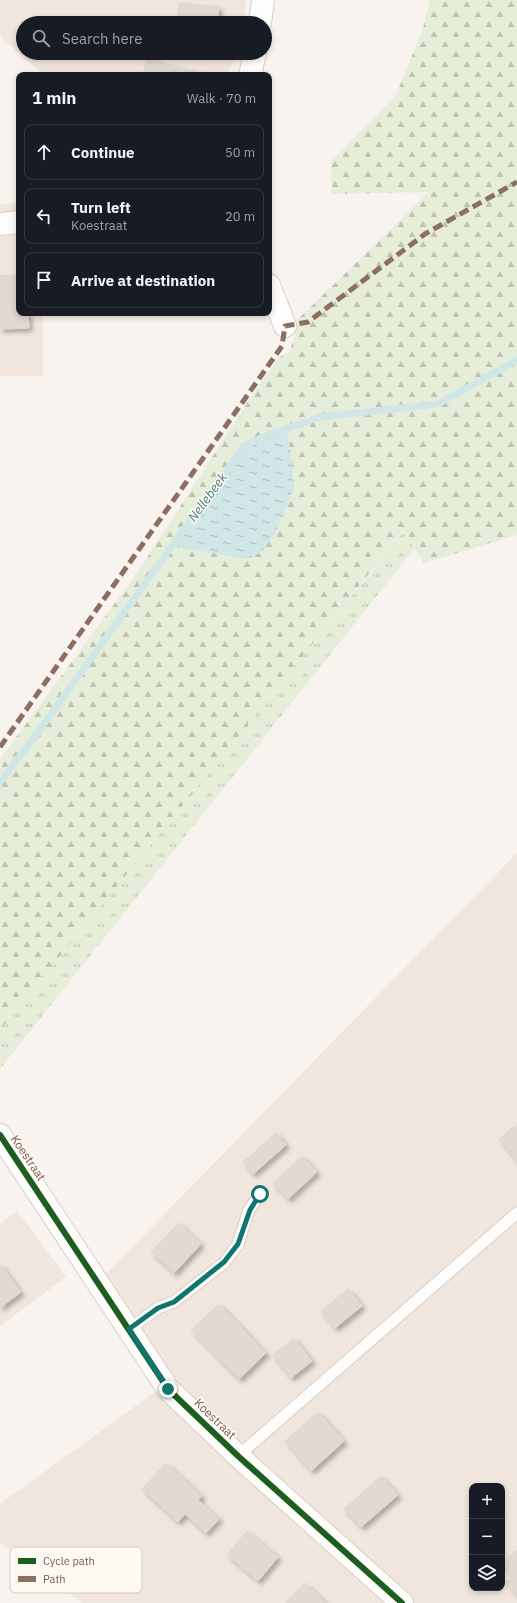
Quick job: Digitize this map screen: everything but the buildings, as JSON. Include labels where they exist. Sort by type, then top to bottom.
[{"type":"street","points":[[261,16],[263,0]]},
{"type":"street","points":[[251,72],[253,60]]},
{"type":"street","points":[[0,224],[16,222]]},
{"type":"street","points":[[272,293],[285,326]]},
{"type":"street","name":"Koestraat","points":[[0,1136],[168,1389],[238,1456],[402,1603]]},
{"type":"lane","points":[[129,1329],[158,1308],[174,1302],[224,1262],[238,1244],[250,1210],[260,1194]]},
{"type":"lane","points":[[238,1456],[517,1213]]},
{"type":"shaded area","points":[[0,0],[246,0],[245,16],[16,16],[16,51],[0,36]]},
{"type":"shaded area","points":[[26,60],[234,60],[228,72],[40,72]]},
{"type":"shaded area","points":[[16,202],[16,316],[43,316],[43,376],[0,376],[0,205]]},
{"type":"shaded area","points":[[517,853],[517,1603],[82,1603],[68,1593],[142,1593],[142,1547],[10,1547],[10,1550],[0,1543],[0,1504],[173,1379],[103,1277]]},
{"type":"shaded area","points":[[17,1211],[66,1277],[0,1326],[0,1224]]},
{"type":"green space","points":[[430,0],[517,0],[517,535],[424,563],[403,531],[214,767],[0,1030],[0,759],[135,576],[247,403],[279,357],[288,353],[294,339],[296,321],[429,192],[332,194],[331,162],[396,95],[422,31]]},
{"type":"green space","points":[[404,531],[415,548],[0,1069],[0,1030]]},
{"type":"water","points":[[287,429],[294,487],[277,530],[262,552],[248,559],[182,548],[174,543],[244,446]]},
{"type":"waterway","name":"Nellebeek","points":[[0,782],[41,728],[244,446],[268,435],[320,417],[438,404],[517,360]]},
{"type":"marked path","points":[[0,747],[282,346],[285,326],[308,322],[425,234],[517,182]]},
{"type":"cycle path","points":[[0,1135],[168,1389],[238,1456],[402,1603]]},
{"type":"route","points":[[168,1389],[129,1329],[158,1308],[174,1302],[224,1262],[238,1244],[250,1210],[260,1194]]}]
